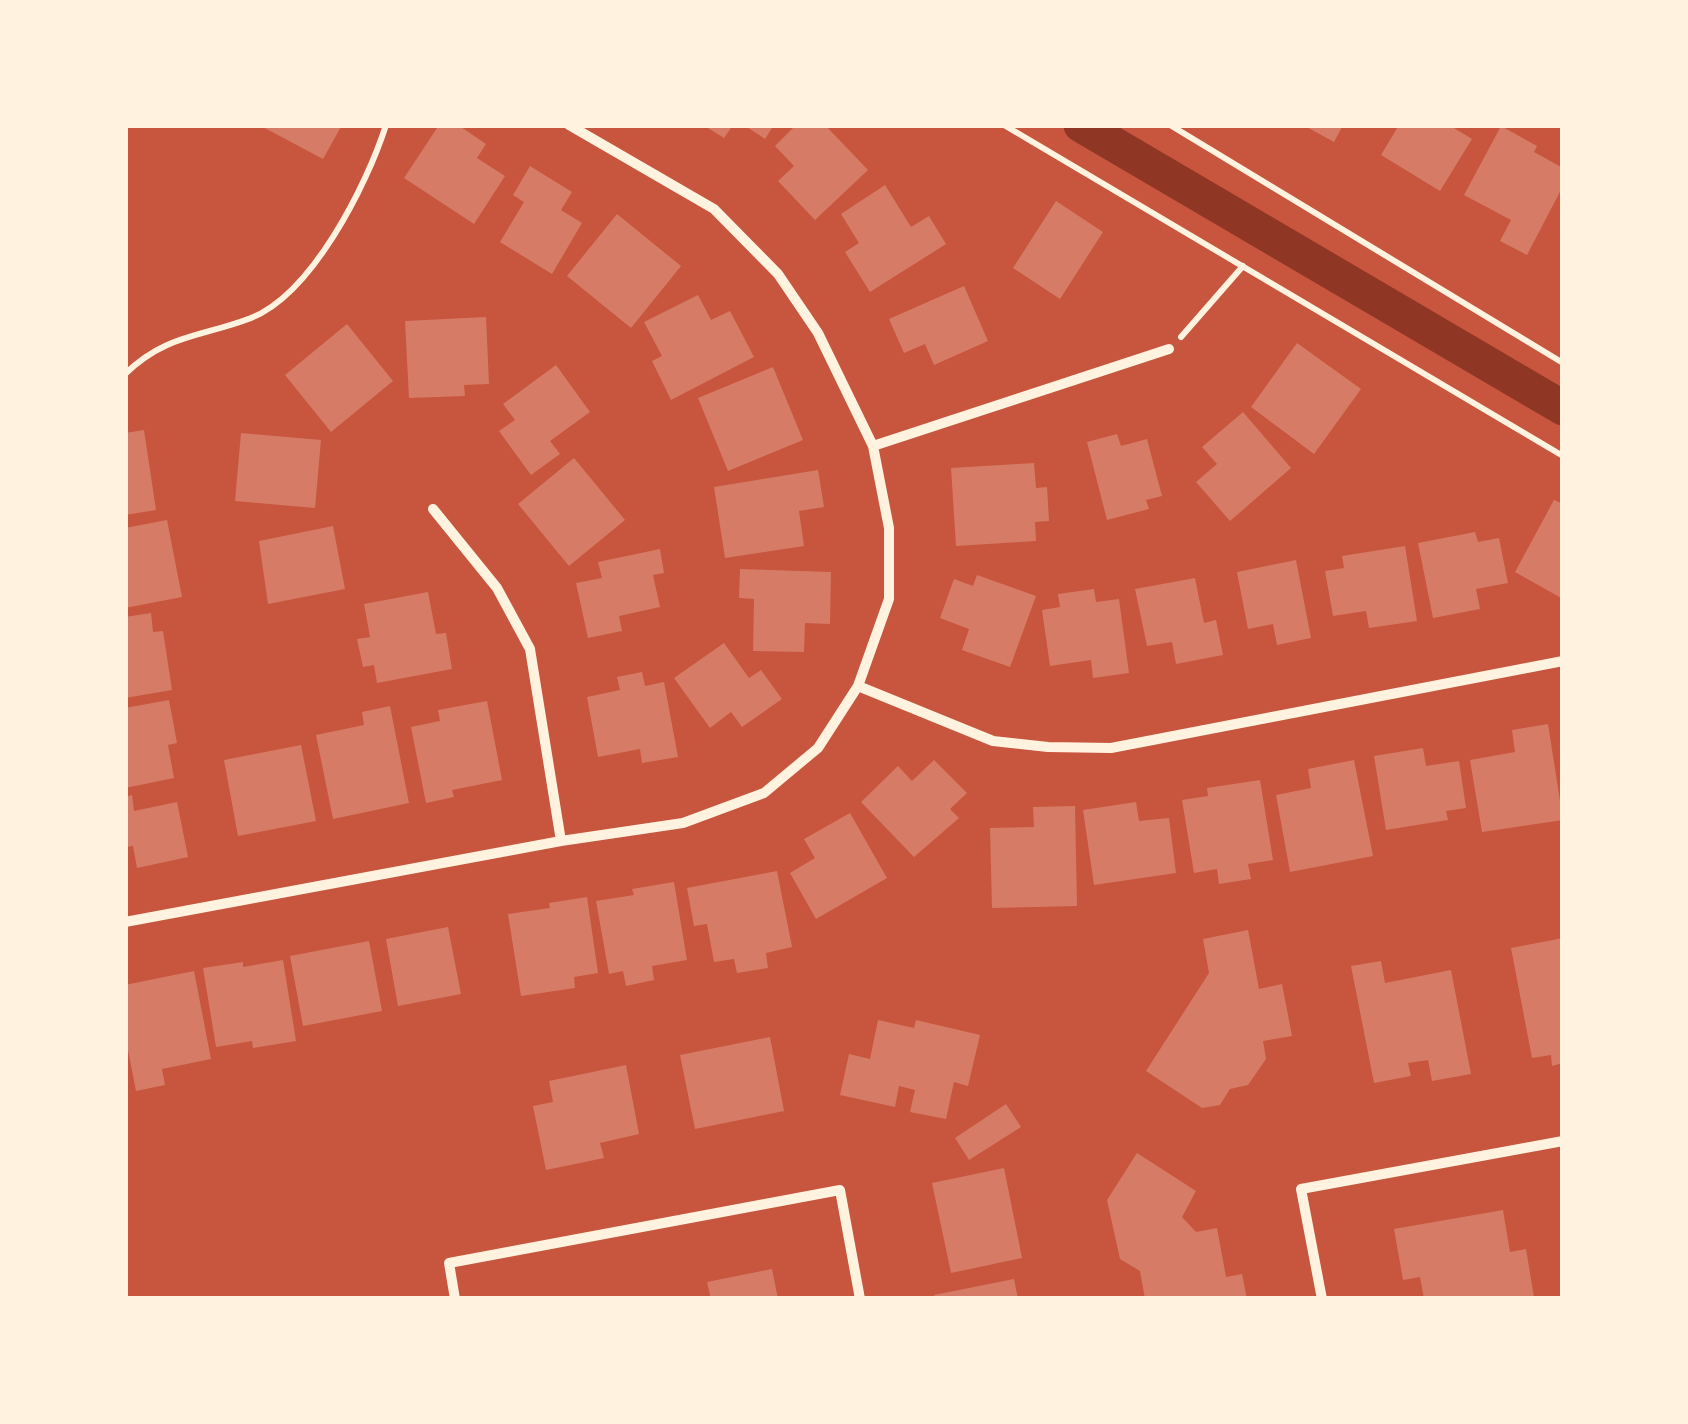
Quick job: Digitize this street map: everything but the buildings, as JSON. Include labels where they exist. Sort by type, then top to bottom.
[{"type":"street","points":[[125,922],[561,841],[683,823],[764,793],[818,748],[858,686],[889,599],[889,528],[873,446],[818,332],[778,274],[714,209],[569,125]]},
{"type":"street","points":[[873,446],[1169,349]]},
{"type":"street","points":[[433,509],[497,588],[530,649],[561,841]]},
{"type":"street","points":[[858,686],[993,741],[1111,748],[1563,662]]},
{"type":"street","points":[[1322,1299],[1301,1188],[1563,1142]]},
{"type":"street","points":[[456,1299],[449,1263],[840,1190],[860,1299]]},
{"type":"path","points":[[125,374],[137,362],[178,338],[254,317],[294,289],[322,254],[344,217],[386,125]]},
{"type":"path","points":[[1004,125],[1563,456]]},
{"type":"path","points":[[1170,125],[1563,362]]},
{"type":"path","points":[[1169,349],[1218,299],[1243,266]]},
{"type":"waterway","points":[[1081,125],[1563,408]]}]
